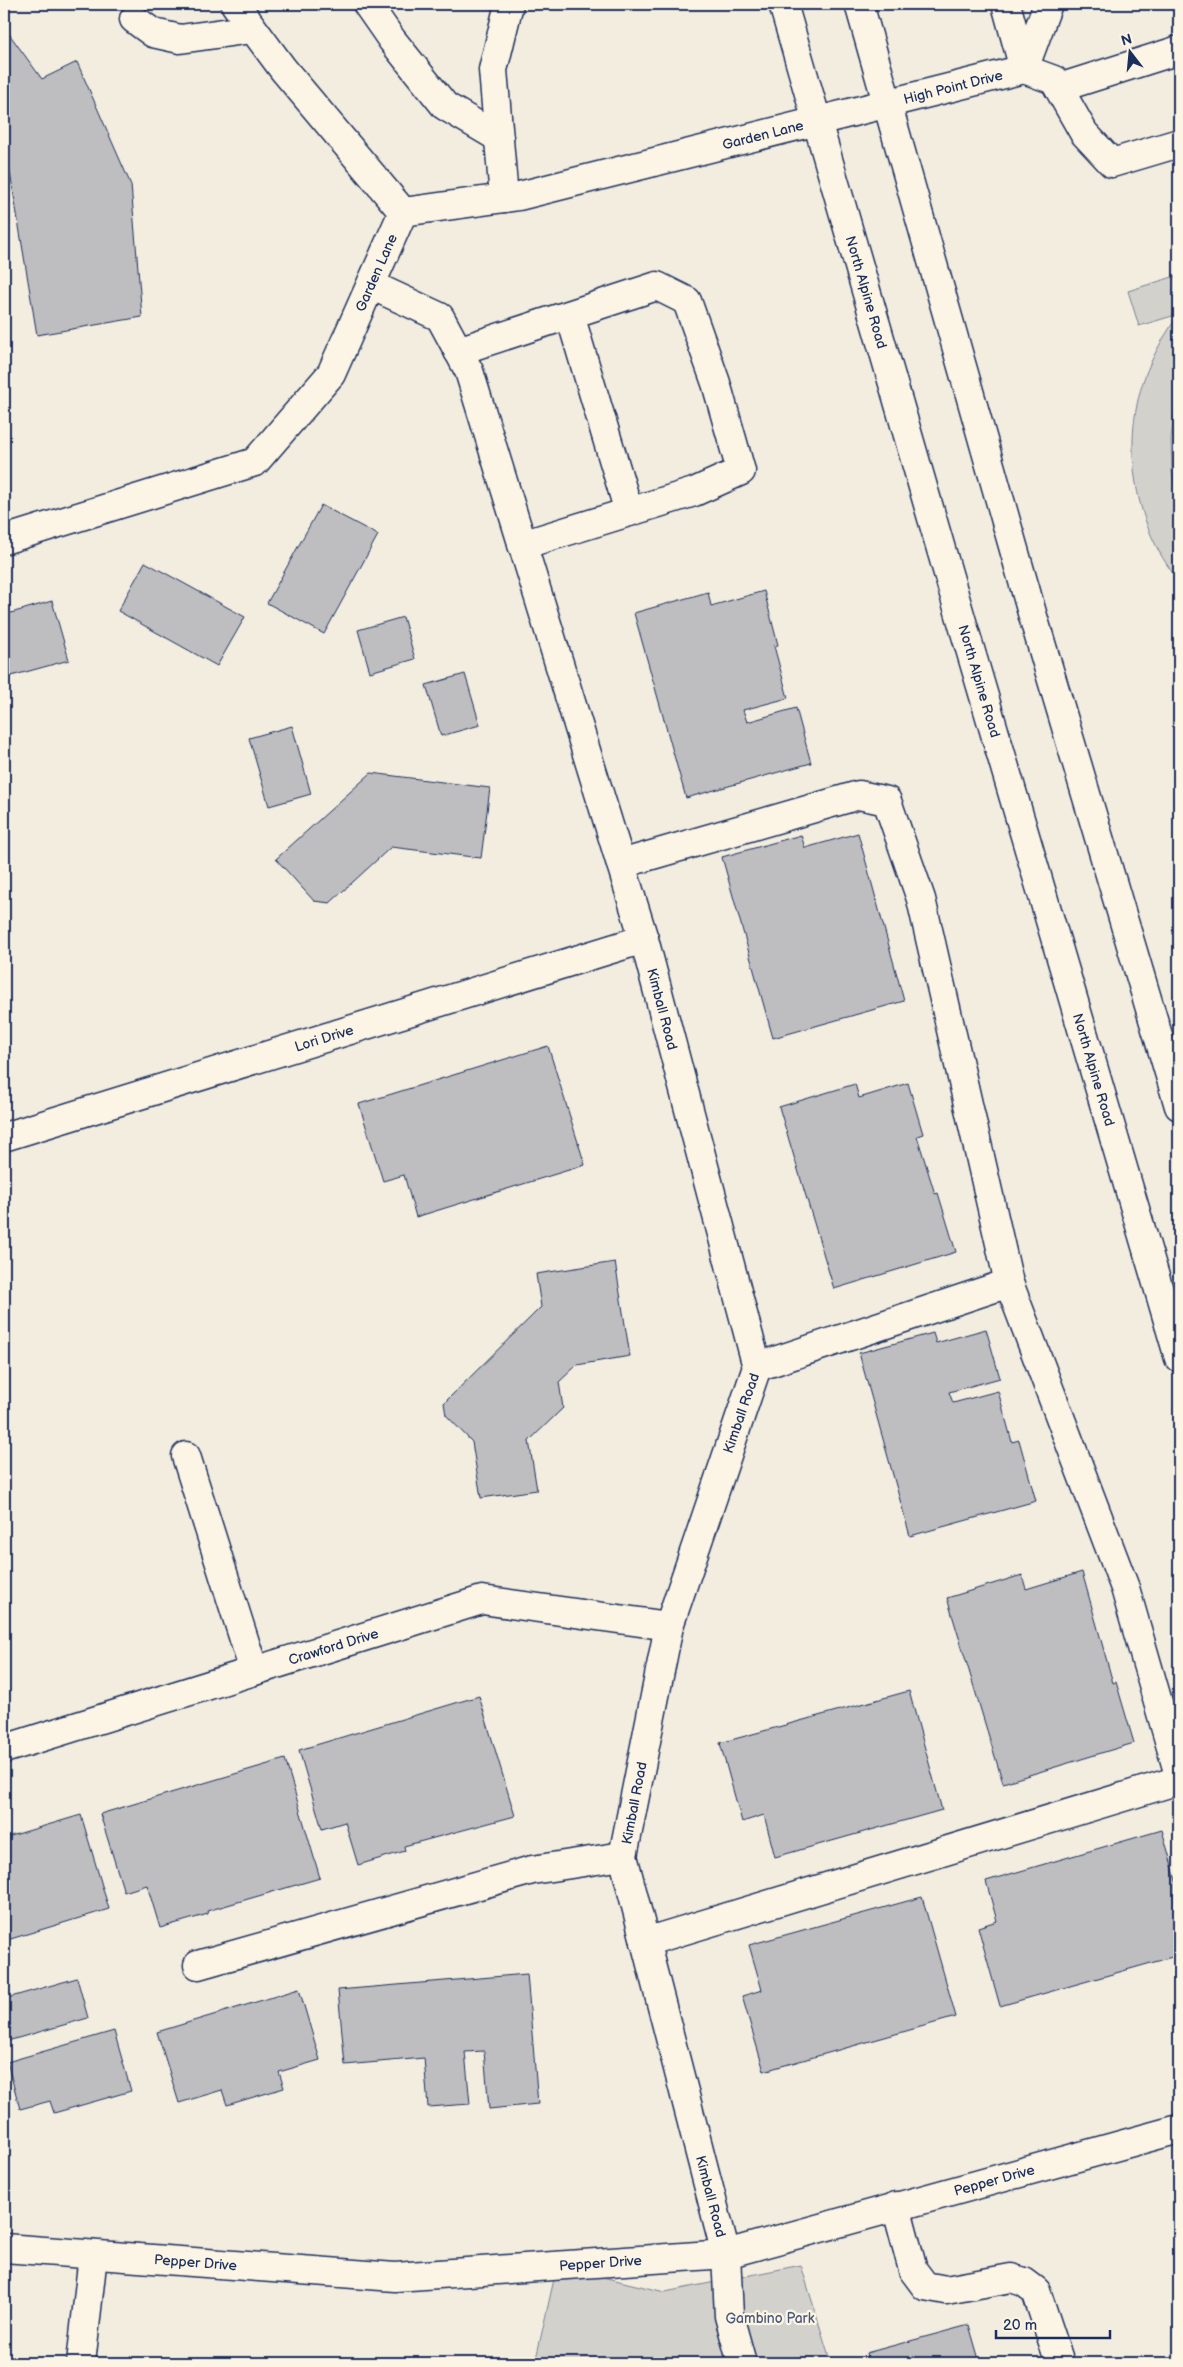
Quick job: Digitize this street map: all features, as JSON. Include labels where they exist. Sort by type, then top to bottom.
[{"type":"street","points":[[235,4],[284,69],[404,212]]},
{"type":"street","points":[[367,4],[392,40],[445,106],[499,138]]},
{"type":"street","points":[[504,198],[493,70],[509,4]]},
{"type":"street","name":"North Alpine Road","points":[[783,4],[962,622],[1179,1358]]},
{"type":"street","points":[[859,4],[889,102],[1032,613],[1179,1106]]},
{"type":"street","points":[[1006,4],[1024,69]]},
{"type":"street","points":[[1024,69],[1048,4]]},
{"type":"street","points":[[134,20],[152,33],[180,39],[252,29]]},
{"type":"street","points":[[1059,88],[1179,50]]},
{"type":"street","points":[[1024,69],[1054,80],[1084,133],[1112,163],[1179,143]]},
{"type":"street","name":"High Point Drive","points":[[817,122],[889,102],[1024,69]]},
{"type":"street","name":"Garden Lane","points":[[4,540],[255,462],[331,374],[404,212],[504,198],[817,122]]},
{"type":"street","name":"Kimball Road","points":[[371,285],[440,317],[469,371],[644,939],[757,1367],[669,1626],[623,1856],[726,2254],[729,2316],[742,2363]]},
{"type":"street","points":[[458,351],[657,286],[687,301],[716,383],[741,471],[694,492],[522,545]]},
{"type":"street","points":[[570,315],[629,512]]},
{"type":"street","points":[[621,864],[859,795],[887,801],[921,899],[1009,1283],[1125,1588],[1179,1775]]},
{"type":"street","name":"Lori Drive","points":[[4,1137],[644,939]]},
{"type":"street","points":[[757,1367],[1009,1283]]},
{"type":"street","points":[[186,1456],[254,1671]]},
{"type":"street","name":"Crawford Drive","points":[[4,1749],[482,1600],[669,1626]]},
{"type":"street","points":[[645,1942],[1179,1780]]},
{"type":"street","points":[[198,1965],[532,1870],[623,1856]]},
{"type":"street","name":"Pepper Drive","points":[[4,2248],[395,2277],[726,2254],[1179,2129]]},
{"type":"street","points":[[896,2206],[913,2270],[925,2286],[946,2290],[1012,2278],[1024,2282],[1036,2292],[1060,2363]]},
{"type":"street","points":[[81,2363],[93,2254]]},
{"type":"green space","points":[[1179,275],[1179,314],[1139,326],[1128,291]]},
{"type":"green space","points":[[1179,314],[1179,394],[1171,439],[1172,471],[1179,503],[1179,581],[1163,558],[1150,532],[1141,505],[1135,476],[1133,447],[1135,418],[1140,390],[1156,351]]},
{"type":"green space","name":"Gambino Park","points":[[801,2265],[831,2363],[535,2363],[557,2266],[665,2292]]},
{"type":"building","points":[[4,27],[42,79],[77,62],[131,185],[142,317],[37,335],[9,166],[4,157]]},
{"type":"building","points":[[321,505],[378,535],[324,634],[267,603]]},
{"type":"building","points":[[145,562],[245,617],[217,666],[118,611]]},
{"type":"building","points":[[764,591],[778,645],[774,646],[788,698],[743,710],[747,722],[796,708],[811,763],[686,798],[634,613],[708,592],[711,606]]},
{"type":"building","points":[[52,601],[69,660],[4,678],[4,615]]},
{"type":"building","points":[[403,617],[415,659],[370,672],[358,630]]},
{"type":"building","points":[[465,674],[480,725],[441,736],[426,685]]},
{"type":"building","points":[[292,726],[311,794],[269,806],[249,738]]},
{"type":"building","points":[[371,773],[490,788],[481,858],[391,847],[330,903],[314,901],[276,859]]},
{"type":"building","points":[[858,833],[904,1001],[773,1038],[722,857],[801,835],[805,848]]},
{"type":"building","points":[[548,1046],[585,1165],[416,1217],[404,1175],[383,1181],[359,1104]]},
{"type":"building","points":[[908,1083],[923,1134],[917,1136],[935,1194],[938,1193],[956,1252],[834,1289],[779,1107],[855,1084],[859,1098]]},
{"type":"building","points":[[615,1262],[630,1356],[577,1365],[559,1382],[563,1408],[529,1441],[537,1490],[481,1498],[472,1442],[446,1415],[444,1403],[541,1307],[536,1274]]},
{"type":"building","points":[[986,1329],[1000,1378],[949,1392],[953,1403],[998,1391],[1012,1442],[1019,1440],[1036,1501],[910,1536],[859,1353],[933,1333],[936,1343]]},
{"type":"building","points":[[1082,1572],[1113,1683],[1116,1682],[1134,1743],[1003,1783],[947,1598],[1022,1575],[1026,1589]]},
{"type":"building","points":[[909,1691],[942,1810],[775,1857],[764,1815],[742,1822],[720,1743]]},
{"type":"building","points":[[479,1696],[515,1816],[404,1846],[405,1851],[358,1865],[345,1822],[322,1829],[299,1750]]},
{"type":"building","points":[[285,1759],[320,1878],[207,1911],[208,1914],[160,1928],[147,1885],[124,1892],[100,1814]]},
{"type":"building","points":[[81,1815],[109,1909],[4,1941],[4,1838]]},
{"type":"building","points":[[1162,1830],[1179,1891],[1179,1955],[1000,2006],[978,1927],[997,1921],[986,1881]]},
{"type":"building","points":[[922,1897],[956,2017],[764,2071],[742,1996],[762,1990],[749,1945]]},
{"type":"building","points":[[527,1974],[538,2104],[489,2109],[484,2051],[465,2052],[470,2104],[428,2107],[424,2058],[345,2065],[338,1990]]},
{"type":"building","points":[[77,1978],[88,2018],[4,2042],[4,1999]]},
{"type":"building","points":[[299,1989],[320,2060],[279,2072],[284,2088],[227,2105],[222,2090],[179,2103],[157,2032]]},
{"type":"building","points":[[114,2031],[131,2091],[54,2113],[50,2101],[20,2109],[7,2062]]},
{"type":"building","points":[[969,2325],[980,2363],[869,2363],[866,2353]]}]
